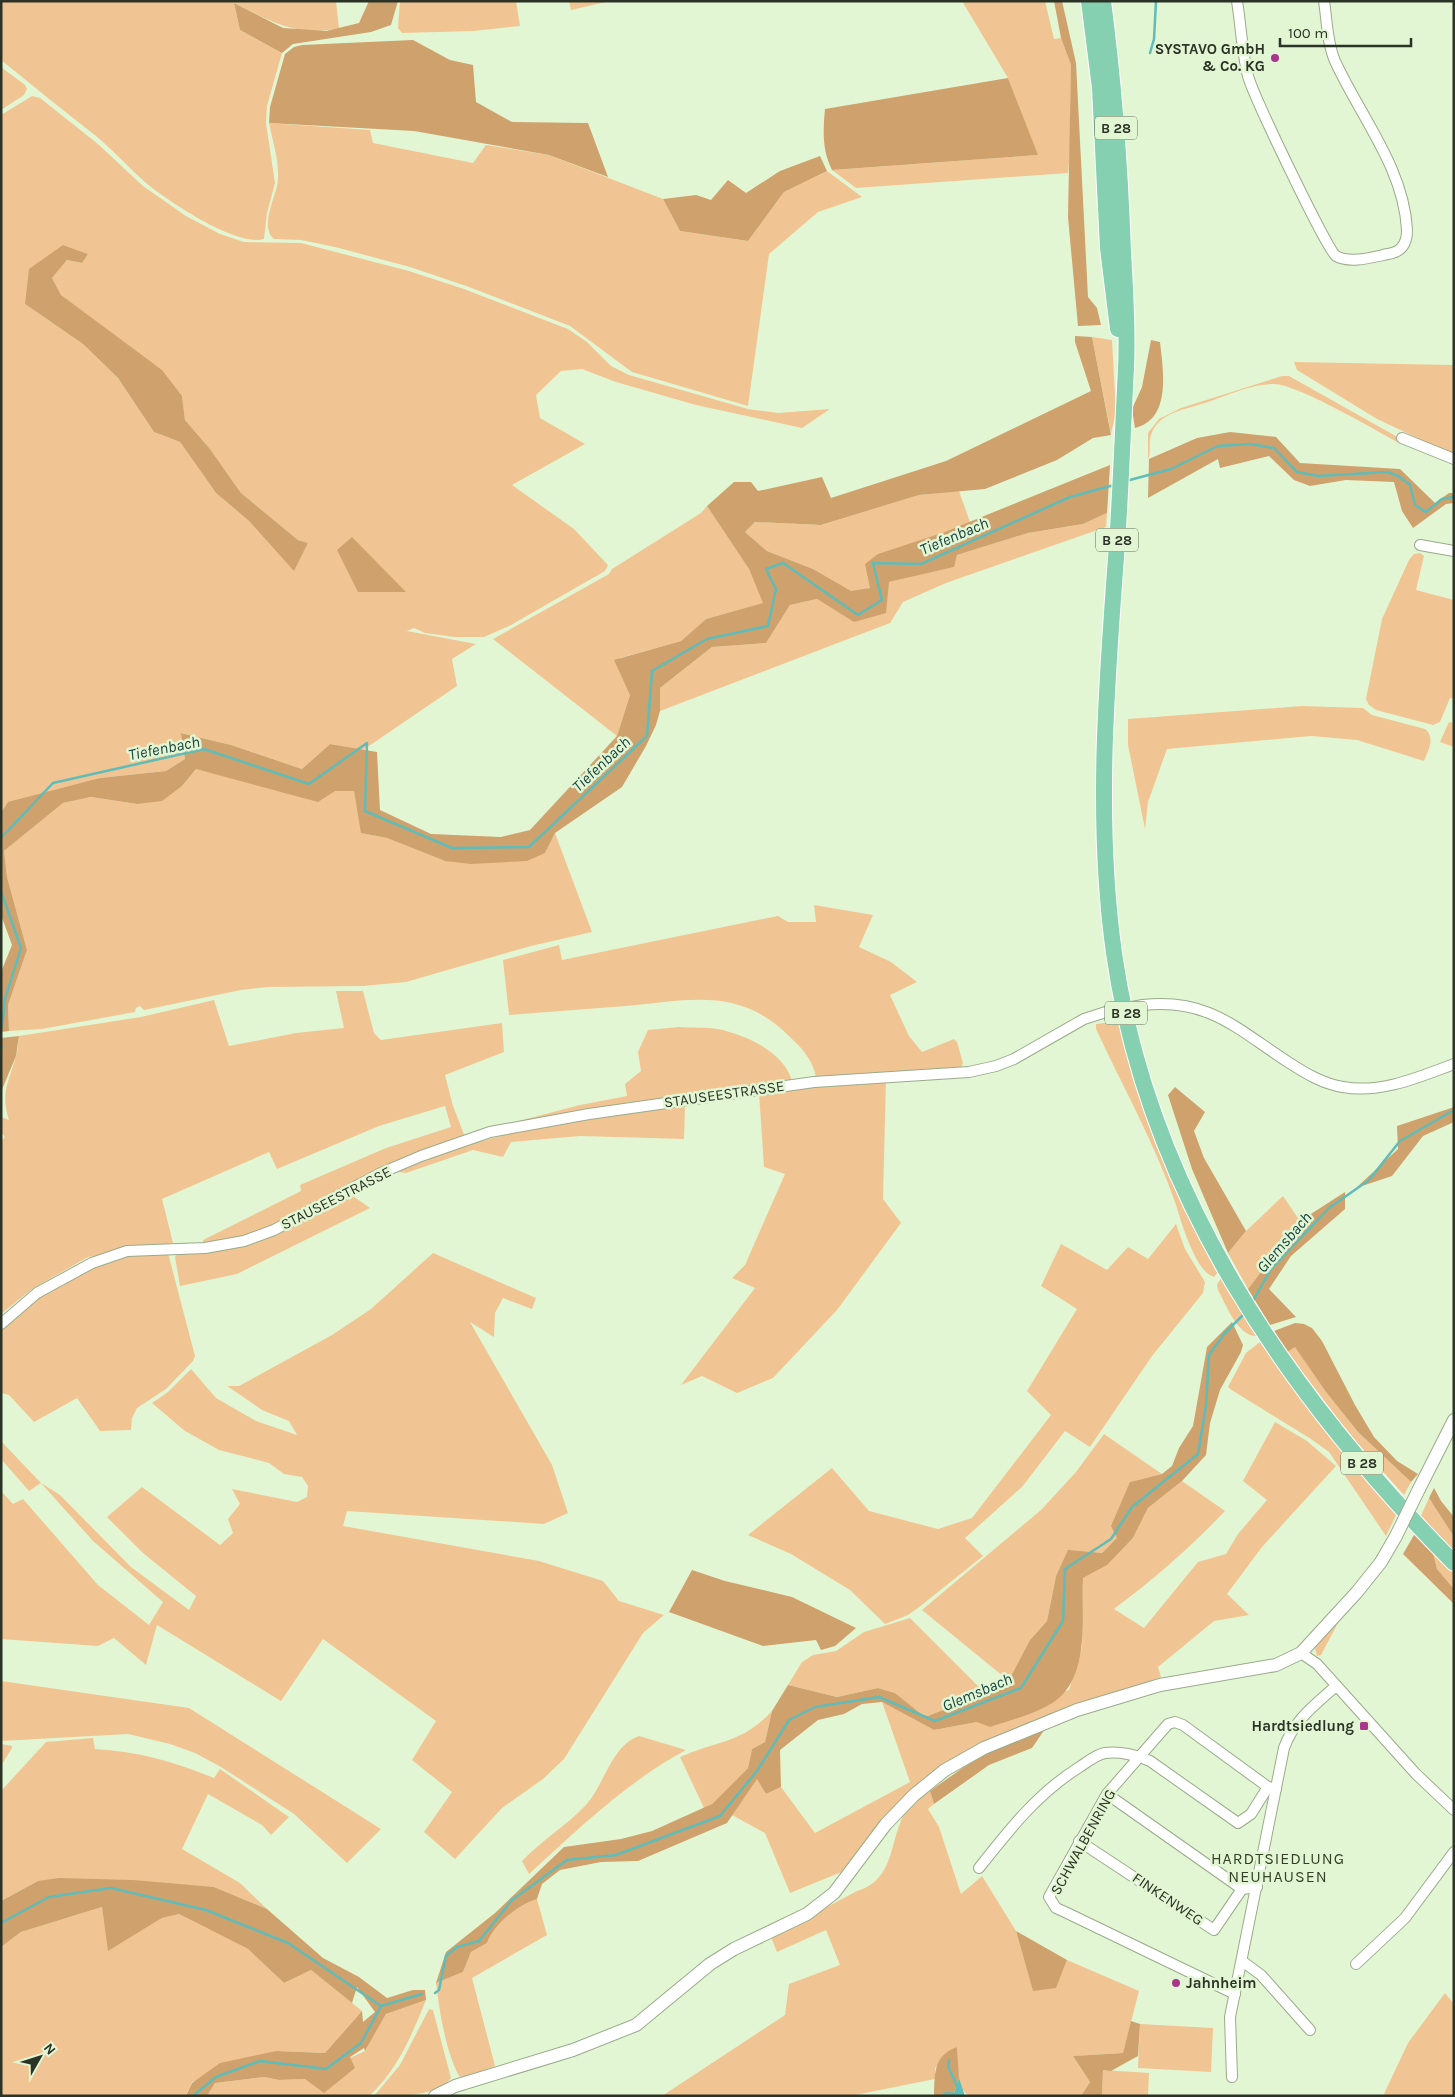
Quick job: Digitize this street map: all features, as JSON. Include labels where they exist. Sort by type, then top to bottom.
[{"type":"main road","name":"B 28","points":[[1089,1],[1100,88],[1109,266],[1124,388]]},
{"type":"main road","name":"B 28","points":[[1103,1],[1113,89],[1121,199],[1127,340],[1108,673],[1104,823],[1109,906],[1117,970],[1129,1029],[1155,1116],[1180,1182],[1206,1235],[1244,1304],[1314,1405],[1356,1456],[1454,1563]]},
{"type":"street","points":[[1237,1],[1248,77],[1319,230],[1334,254],[1347,260],[1391,254],[1403,246],[1406,240],[1407,230],[1401,194],[1390,168],[1334,59],[1324,1]]},
{"type":"street","points":[[1402,438],[1454,459]]},
{"type":"street","points":[[1420,546],[1454,551]]},
{"type":"street","name":"STAUSEESTRASSE","points":[[1,1324],[37,1293],[92,1263],[127,1251],[205,1248],[244,1241],[274,1230],[381,1174],[421,1156],[490,1132],[589,1114],[796,1084],[969,1072],[996,1066],[1014,1059],[1077,1023],[1109,1011],[1158,1003],[1194,1007],[1216,1014],[1309,1076],[1343,1088],[1378,1088],[1400,1083],[1454,1064]]},
{"type":"street","points":[[436,2096],[455,2086],[573,2050],[636,2024],[710,1964],[807,1914],[834,1893],[886,1824],[914,1794],[944,1770],[984,1748],[1077,1710],[1160,1685],[1276,1665],[1301,1653],[1368,1578],[1396,1536],[1454,1420]]},
{"type":"street","points":[[1301,1653],[1317,1664],[1416,1774],[1454,1810]]},
{"type":"street","points":[[1232,2078],[1230,2017],[1257,1887],[1272,1788],[1290,1733],[1307,1711],[1336,1686]]},
{"type":"street","name":"SCHWALBENRING","points":[[1235,1994],[1162,1961],[1056,1908],[1050,1897],[1107,1794],[1163,1729],[1175,1722],[1182,1724],[1272,1788]]},
{"type":"street","points":[[979,1868],[1025,1810],[1055,1783],[1098,1756],[1113,1753],[1140,1756],[1238,1823],[1251,1814],[1272,1788]]},
{"type":"street","points":[[1107,1794],[1242,1889],[1257,1887]]},
{"type":"street","name":"FINKENWEG","points":[[1080,1841],[1214,1930],[1242,1889]]},
{"type":"street","points":[[1356,1964],[1405,1918],[1454,1852]]},
{"type":"street","points":[[1242,1961],[1261,1975],[1310,2030]]},
{"type":"shaded area","points":[[1,1],[336,1],[339,28],[324,31],[310,31],[284,26],[234,3],[240,30],[282,53],[267,106],[266,123],[275,183],[267,213],[264,239],[252,240],[220,230],[186,211],[146,183],[96,136],[1,60]]},
{"type":"shaded area","points":[[369,1],[398,1],[391,25],[371,32],[293,44],[282,53],[240,30],[234,3],[283,28],[326,31],[359,23]]},
{"type":"shaded area","points":[[400,1],[516,1],[520,26],[474,31],[402,33],[398,28]]},
{"type":"shaded area","points":[[569,1],[610,1],[571,10]]},
{"type":"shaded area","points":[[962,1],[1045,1],[1054,39],[1061,38],[1071,65],[1068,173],[856,188],[832,170],[1037,155],[1008,78]]},
{"type":"shaded area","points":[[1054,1],[1062,1],[1076,63],[1088,297],[1097,308],[1101,325],[1078,326],[1068,217],[1071,65],[1061,38]]},
{"type":"shaded area","points":[[413,40],[450,60],[473,65],[476,102],[512,122],[588,123],[608,177],[549,155],[414,131],[269,123],[270,107],[285,54],[294,47],[302,45]]},
{"type":"shaded area","points":[[1,67],[25,85],[27,89],[24,95],[1,110]]},
{"type":"shaded area","points":[[1008,78],[1038,155],[832,170],[826,155],[824,140],[825,109]]},
{"type":"shaded area","points":[[32,96],[40,98],[98,144],[143,186],[186,216],[220,234],[244,242],[301,243],[409,271],[464,289],[568,329],[587,342],[611,366],[629,375],[748,409],[778,413],[830,409],[802,428],[696,405],[616,382],[582,369],[561,371],[536,395],[540,418],[585,444],[512,485],[574,529],[608,565],[605,571],[511,625],[484,637],[454,637],[425,633],[414,628],[407,631],[476,644],[452,659],[457,686],[363,750],[330,744],[302,769],[231,745],[182,733],[185,759],[166,771],[100,778],[1,813],[1,115]],"holes":[[[63,245],[88,254],[82,263],[67,260],[52,278],[61,295],[182,396],[185,420],[210,449],[241,493],[298,540],[308,543],[294,570],[249,521],[216,493],[180,442],[154,432],[118,378],[83,344],[25,304]]]},
{"type":"shaded area","points":[[269,123],[370,130],[373,143],[473,163],[486,145],[549,155],[663,199],[680,231],[748,241],[784,192],[827,171],[862,197],[818,212],[769,254],[748,406],[632,372],[570,326],[469,287],[410,267],[335,247],[301,240],[274,239],[268,228],[268,221],[277,186],[278,171]]},
{"type":"shaded area","points":[[820,156],[827,171],[784,192],[748,241],[680,231],[663,199],[696,195],[711,200],[728,180],[746,193],[780,171]]},
{"type":"shaded area","points":[[63,245],[88,254],[82,263],[67,260],[52,278],[61,295],[162,370],[182,396],[185,420],[210,449],[241,493],[298,540],[308,543],[294,571],[249,521],[216,493],[180,442],[154,432],[118,378],[83,344],[25,304],[29,269]]},
{"type":"shaded area","points":[[1075,336],[1092,337],[1111,435],[1093,438],[1057,460],[985,489],[919,495],[821,525],[755,522],[745,532],[767,551],[813,569],[851,591],[870,588],[865,564],[878,554],[942,533],[1110,465],[1107,513],[1083,524],[1028,533],[957,555],[954,567],[889,582],[886,613],[854,622],[817,599],[790,605],[766,643],[712,647],[660,688],[660,711],[656,725],[622,787],[555,833],[545,853],[527,861],[471,864],[445,861],[387,838],[361,833],[354,791],[335,791],[318,802],[196,769],[182,786],[162,801],[137,804],[91,797],[63,803],[4,851],[7,877],[27,950],[8,1005],[9,1031],[1,1032],[1,972],[12,945],[1,915],[1,813],[8,802],[100,778],[166,771],[185,759],[181,733],[231,745],[302,769],[330,744],[377,752],[380,810],[431,834],[501,837],[530,830],[617,736],[630,695],[614,660],[681,641],[706,619],[763,603],[749,569],[707,506],[734,482],[751,482],[758,491],[822,477],[831,498],[946,461],[1091,391],[1075,342]]},
{"type":"shaded area","points":[[1092,337],[1112,340],[1116,413],[1111,433]]},
{"type":"shaded area","points":[[1151,340],[1160,342],[1163,379],[1160,404],[1155,415],[1147,423],[1135,428],[1132,409],[1142,387]]},
{"type":"shaded area","points":[[1294,362],[1454,365],[1454,455],[1377,419],[1297,370]]},
{"type":"shaded area","points":[[1282,376],[1289,376],[1401,439],[1401,444],[1337,409],[1300,392],[1285,386],[1266,384],[1240,390],[1164,418],[1154,428],[1150,438],[1148,459],[1148,433],[1159,419],[1181,408]]},
{"type":"shaded area","points":[[1230,432],[1276,437],[1300,463],[1400,469],[1435,503],[1449,493],[1454,493],[1454,503],[1446,504],[1413,528],[1402,511],[1394,482],[1346,480],[1310,486],[1294,480],[1269,456],[1220,468],[1218,459],[1148,498],[1149,459],[1197,438]]},
{"type":"shaded area","points":[[959,491],[970,522],[942,533],[870,588],[851,592],[813,569],[767,551],[745,532],[755,522],[821,525],[919,495]]},
{"type":"shaded area","points":[[707,506],[749,569],[764,603],[706,619],[681,641],[620,658],[630,695],[617,736],[493,639],[609,574],[612,569],[701,513]]},
{"type":"shaded area","points":[[1107,513],[1106,527],[946,583],[903,602],[890,623],[660,711],[660,688],[712,647],[766,643],[790,605],[817,599],[855,622],[889,582],[953,567],[957,555],[1028,533],[1083,524]]},
{"type":"shaded area","points":[[352,537],[406,592],[358,592],[337,550]]},
{"type":"shaded area","points":[[1420,553],[1424,556],[1416,590],[1454,600],[1454,699],[1450,698],[1440,722],[1433,725],[1376,710],[1369,705],[1366,699],[1382,619],[1409,560],[1414,554]]},
{"type":"shaded area","points":[[1302,706],[1363,708],[1372,715],[1425,729],[1431,740],[1424,761],[1357,740],[1311,736],[1167,749],[1148,802],[1145,829],[1128,745],[1128,719]]},
{"type":"shaded area","points":[[1449,722],[1454,723],[1454,747],[1440,742]]},
{"type":"shaded area","points":[[196,769],[274,784],[334,791],[354,791],[362,833],[387,838],[445,861],[545,853],[555,833],[592,932],[531,946],[406,982],[363,986],[268,987],[241,990],[144,1010],[140,1006],[136,1008],[135,1012],[42,1029],[9,1031],[8,1005],[27,950],[7,877],[4,851],[63,803],[91,797],[137,804],[182,786]]},
{"type":"shaded area","points":[[814,905],[873,915],[859,947],[891,962],[917,982],[890,995],[909,1036],[922,1052],[954,1039],[957,1042],[963,1063],[960,1070],[816,1078],[811,1062],[805,1052],[774,1023],[754,1011],[735,1004],[715,1000],[673,1001],[509,1015],[503,960],[559,945],[562,960],[778,916],[788,922],[816,922]]},
{"type":"shaded area","points":[[336,991],[363,991],[374,1033],[381,1040],[502,1023],[504,1052],[445,1075],[453,1106],[465,1137],[272,1227],[242,1238],[203,1245],[203,1240],[301,1191],[300,1185],[386,1148],[451,1127],[445,1106],[379,1126],[277,1169],[269,1152],[162,1199],[173,1243],[88,1257],[32,1289],[1,1314],[1,1141],[5,1137],[1,1132],[1,1117],[9,1120],[5,1094],[17,1054],[19,1036],[141,1017],[214,1000],[229,1046],[296,1033],[344,1028]]},
{"type":"shaded area","points":[[1121,1021],[1201,1238],[1218,1272],[1214,1277],[1207,1273],[1195,1257],[1185,1234],[1168,1182],[1096,1029],[1096,1024]]},
{"type":"shaded area","points":[[679,1027],[718,1029],[752,1040],[781,1061],[792,1081],[625,1103],[488,1129],[580,1105],[627,1096],[625,1084],[641,1071],[638,1052],[648,1030]]},
{"type":"shaded area","points":[[19,1036],[16,1056],[1,1092],[1,1038]]},
{"type":"shaded area","points":[[886,1080],[883,1199],[901,1223],[837,1310],[773,1378],[737,1393],[702,1376],[681,1385],[755,1288],[732,1278],[745,1265],[785,1174],[764,1167],[759,1093],[814,1085]]},
{"type":"shaded area","points":[[1175,1087],[1205,1112],[1194,1131],[1204,1158],[1246,1231],[1228,1253],[1192,1169],[1168,1095]]},
{"type":"shaded area","points":[[682,1102],[685,1106],[684,1139],[580,1136],[511,1142],[503,1157],[473,1150],[406,1173],[398,1172],[466,1145],[502,1136],[573,1121]]},
{"type":"shaded area","points":[[1454,1107],[1454,1122],[1423,1136],[1392,1176],[1356,1188],[1398,1149],[1397,1126]]},
{"type":"shaded area","points":[[1345,1192],[1345,1209],[1291,1256],[1269,1289],[1296,1317],[1270,1325],[1248,1289],[1300,1221]]},
{"type":"shaded area","points":[[350,1194],[370,1208],[237,1274],[180,1286],[175,1257],[178,1253],[275,1234]]},
{"type":"shaded area","points":[[1283,1196],[1300,1221],[1248,1289],[1228,1253],[1246,1231]]},
{"type":"shaded area","points":[[1176,1224],[1185,1249],[1205,1282],[1203,1293],[1152,1356],[1090,1447],[1065,1431],[1022,1487],[965,1538],[983,1556],[918,1608],[908,1615],[885,1624],[850,1590],[791,1554],[748,1535],[832,1468],[869,1511],[938,1529],[972,1518],[1051,1415],[1027,1391],[1077,1309],[1041,1286],[1061,1244],[1107,1270],[1128,1247],[1148,1259]]},
{"type":"shaded area","points":[[168,1253],[195,1356],[193,1361],[166,1389],[137,1408],[132,1418],[131,1430],[100,1431],[77,1398],[34,1422],[9,1395],[1,1393],[1,1328],[44,1294],[91,1267],[131,1254]]},
{"type":"shaded area","points":[[433,1253],[536,1298],[532,1309],[503,1298],[495,1313],[494,1337],[470,1322],[552,1465],[568,1513],[544,1524],[347,1511],[343,1526],[539,1561],[603,1581],[619,1601],[664,1615],[643,1633],[564,1759],[543,1779],[502,1808],[455,1859],[424,1832],[452,1792],[412,1760],[436,1721],[323,1639],[281,1701],[157,1625],[146,1665],[114,1638],[98,1646],[1,1639],[1,1491],[13,1504],[23,1499],[98,1585],[149,1625],[163,1602],[93,1541],[41,1483],[60,1495],[131,1567],[189,1610],[196,1596],[143,1553],[107,1517],[142,1487],[220,1545],[233,1533],[228,1519],[240,1504],[232,1489],[297,1502],[307,1497],[308,1486],[302,1477],[284,1474],[269,1463],[219,1450],[185,1431],[152,1403],[168,1392],[191,1369],[216,1398],[256,1421],[297,1435],[289,1421],[262,1410],[227,1386],[239,1386],[332,1335],[371,1309]]},
{"type":"shaded area","points":[[1221,1278],[1256,1336],[1244,1331],[1233,1319],[1218,1290],[1217,1285]]},
{"type":"shaded area","points":[[1232,1322],[1243,1345],[1220,1390],[1210,1423],[1206,1455],[1182,1481],[1148,1508],[1133,1538],[1107,1565],[1083,1578],[1081,1650],[1077,1668],[1070,1684],[1060,1697],[1045,1707],[1025,1716],[990,1727],[977,1722],[934,1730],[882,1702],[862,1704],[844,1714],[818,1720],[780,1750],[781,1787],[766,1794],[757,1779],[727,1823],[638,1861],[601,1862],[560,1870],[542,1884],[537,1899],[507,1916],[495,1929],[487,1943],[471,1952],[463,1972],[436,1983],[446,1952],[495,1913],[564,1847],[621,1839],[652,1831],[712,1804],[748,1768],[752,1749],[765,1742],[772,1711],[788,1685],[837,1697],[878,1688],[895,1693],[925,1717],[1006,1686],[1030,1640],[1047,1621],[1056,1576],[1068,1550],[1102,1553],[1117,1538],[1111,1526],[1130,1482],[1162,1474],[1172,1466],[1179,1448],[1193,1426],[1207,1347]]},
{"type":"shaded area","points":[[1295,1323],[1304,1324],[1312,1328],[1322,1341],[1374,1437],[1397,1461],[1418,1474],[1411,1482],[1358,1432],[1326,1392],[1295,1347],[1287,1352],[1274,1331]]},
{"type":"shaded area","points":[[1260,1342],[1309,1408],[1397,1513],[1386,1536],[1329,1452],[1228,1387],[1246,1353]]},
{"type":"shaded area","points":[[1295,1346],[1326,1392],[1358,1432],[1411,1482],[1404,1495],[1351,1436],[1287,1352]]},
{"type":"shaded area","points":[[1275,1422],[1307,1441],[1336,1466],[1262,1547],[1227,1594],[1249,1615],[1214,1621],[1158,1667],[1161,1677],[963,1754],[922,1780],[888,1816],[844,1871],[790,1893],[765,1833],[732,1815],[757,1778],[766,1794],[781,1787],[815,1833],[910,1782],[882,1702],[934,1730],[977,1722],[1069,1690],[1082,1647],[1083,1578],[1107,1564],[1133,1538],[1148,1508],[1182,1481],[1225,1511],[1172,1562],[1114,1609],[1144,1628],[1198,1562],[1226,1554],[1238,1534],[1267,1500],[1243,1481]]},
{"type":"shaded area","points":[[1104,1434],[1162,1474],[1130,1482],[1118,1538],[1102,1553],[1068,1551],[1056,1576],[1047,1621],[1030,1640],[1009,1681],[922,1610],[1041,1510],[1076,1472]]},
{"type":"shaded area","points":[[1,1441],[41,1483],[29,1491],[1,1459]]},
{"type":"shaded area","points":[[1434,1488],[1441,1501],[1454,1517],[1454,1537],[1429,1498]]},
{"type":"shaded area","points":[[1429,1498],[1454,1537],[1454,1552],[1420,1518]]},
{"type":"shaded area","points":[[1417,1529],[1454,1569],[1454,1589],[1437,1569],[1433,1553],[1414,1535]]},
{"type":"shaded area","points":[[1414,1535],[1433,1553],[1437,1569],[1454,1589],[1454,1604],[1403,1554]]},
{"type":"shaded area","points":[[692,1570],[725,1581],[792,1597],[856,1628],[835,1646],[821,1650],[816,1640],[763,1646],[669,1612]]},
{"type":"shaded area","points":[[910,1618],[986,1694],[925,1717],[895,1693],[878,1688],[837,1697],[788,1685],[802,1662],[813,1655],[836,1651],[864,1632]]},
{"type":"shaded area","points":[[1340,1619],[1321,1655],[1317,1656],[1315,1649],[1317,1644]]},
{"type":"shaded area","points":[[1,1681],[189,1708],[381,1829],[347,1863],[294,1814],[221,1767],[195,1753],[170,1744],[128,1734],[1,1741]]},
{"type":"shaded area","points":[[772,1711],[765,1742],[752,1749],[748,1768],[712,1804],[704,1808],[680,1757],[739,1736],[761,1722]]},
{"type":"shaded area","points":[[1045,1729],[1032,1748],[989,1765],[934,1804],[930,1791],[981,1755]]},
{"type":"shaded area","points":[[639,1736],[686,1750],[623,1791],[529,1874],[522,1861],[586,1805],[615,1757],[629,1741]]},
{"type":"shaded area","points":[[93,1738],[95,1749],[126,1752],[156,1758],[214,1778],[220,1769],[289,1817],[271,1835],[262,1825],[208,1794],[182,1849],[240,1883],[267,1909],[214,1887],[38,1881],[1,1901],[1,1791],[46,1742]]},
{"type":"shaded area","points":[[1,1744],[12,1746],[12,1748],[1,1766]]},
{"type":"shaded area","points":[[930,1791],[934,1804],[928,1809],[939,1827],[961,1894],[982,1876],[1016,1931],[1033,1990],[1056,1987],[1067,1960],[1139,1991],[1123,2053],[1073,2056],[1090,2082],[1081,2096],[969,2096],[961,2087],[959,2080],[957,2047],[935,2068],[935,2079],[850,2096],[662,2096],[785,2015],[789,1984],[840,1965],[826,1930],[777,1952],[771,1937],[873,1883],[883,1872],[905,1813],[915,1801]]},
{"type":"shaded area","points":[[59,1878],[133,1880],[214,1887],[267,1909],[323,1958],[359,1977],[387,1998],[413,1990],[425,1990],[426,2000],[386,2014],[365,2051],[364,2048],[350,2057],[355,2068],[324,2093],[305,2079],[279,2080],[264,2077],[215,2083],[207,2096],[186,2096],[192,2083],[220,2063],[276,2051],[325,2053],[362,2011],[363,2022],[375,2012],[357,1987],[352,2003],[311,1970],[284,1983],[248,1949],[179,1914],[162,1918],[108,1951],[102,1907],[21,1932],[1,1947],[1,1901],[38,1881]]},
{"type":"shaded area","points":[[537,1899],[547,1935],[472,1978],[495,2066],[464,2078],[459,2076],[450,2054],[441,2019],[436,1983],[463,1972],[471,1952],[487,1943],[495,1929],[507,1916]]},
{"type":"shaded area","points":[[102,1907],[109,1950],[162,1918],[179,1914],[248,1949],[284,1983],[311,1970],[362,2011],[325,2053],[276,2051],[192,2082],[186,2096],[1,2096],[1,1947],[21,1932]]},
{"type":"shaded area","points":[[1016,1931],[1067,1960],[1056,1988],[1033,1991]]},
{"type":"shaded area","points":[[1445,1993],[1454,2004],[1454,2096],[1383,2096],[1408,2043]]},
{"type":"shaded area","points":[[426,2000],[396,2063],[369,2096],[207,2096],[215,2083],[264,2077],[279,2080],[305,2079],[365,2051],[386,2014]]},
{"type":"shaded area","points":[[429,2009],[433,2010],[451,2078],[436,2089],[427,2092],[374,2096],[400,2065]]},
{"type":"shaded area","points":[[1131,2021],[1140,2024],[1138,2056],[1111,2071],[1103,2070],[1102,2096],[1081,2096],[1090,2082],[1073,2056],[1123,2053]]},
{"type":"shaded area","points":[[1140,2024],[1213,2028],[1211,2072],[1138,2068]]},
{"type":"shaded area","points":[[957,2047],[959,2078],[953,2096],[934,2096],[935,2073],[939,2060],[943,2055]]},
{"type":"shaded area","points":[[1103,2070],[1149,2073],[1148,2096],[1102,2096]]},
{"type":"water","points":[[959,2078],[965,2096],[953,2096]]},
{"type":"waterway","points":[[1150,53],[1154,39],[1156,1]]},
{"type":"waterway","name":"Tiefenbach","points":[[1126,481],[1171,469],[1218,446],[1251,444],[1274,448],[1297,472],[1318,476],[1387,472],[1398,476],[1410,485],[1415,505],[1426,512],[1442,499],[1454,497]]},
{"type":"waterway","name":"Tiefenbach","points":[[1,838],[53,783],[204,749],[309,784],[367,743],[365,811],[452,848],[529,847],[647,736],[652,671],[707,639],[768,626],[776,589],[766,569],[783,563],[858,615],[882,600],[873,563],[921,564],[1070,497],[1114,485]]},
{"type":"waterway","points":[[1,891],[21,948],[5,999],[2,1027]]},
{"type":"waterway","name":"Glemsbach","points":[[1253,1301],[1271,1269],[1329,1208],[1369,1180],[1400,1141],[1454,1110]]},
{"type":"waterway","name":"Glemsbach","points":[[435,1993],[439,1990],[446,1956],[457,1947],[479,1941],[512,1900],[567,1860],[616,1855],[720,1816],[757,1771],[789,1720],[815,1707],[879,1697],[935,1721],[1021,1688],[1063,1621],[1065,1569],[1111,1539],[1132,1507],[1198,1454],[1206,1406],[1209,1355],[1225,1333],[1246,1312]]},
{"type":"waterway","points":[[1,1923],[49,1897],[111,1888],[206,1910],[288,1943],[381,2006]]},
{"type":"waterway","name":"Glemsbach","points":[[193,2096],[216,2077],[260,2061],[326,2069],[361,2043],[381,2006],[422,1994]]},
{"type":"waterway","points":[[949,2060],[948,2066],[957,2086]]},
{"type":"waterway","points":[[943,2096],[946,2093],[953,2094]]},
{"type":"place","name":"SYSTAVO GmbH & Co. KG","points":[[1275,58]]},
{"type":"place","name":"Hardtsiedlung","points":[[1364,1726]]},
{"type":"place","name":"Jahnheim","points":[[1176,1983]]},
{"type":"district","name":"HARDTSIEDLUNG NEUHAUSEN","points":[[1278,1867]]}]
